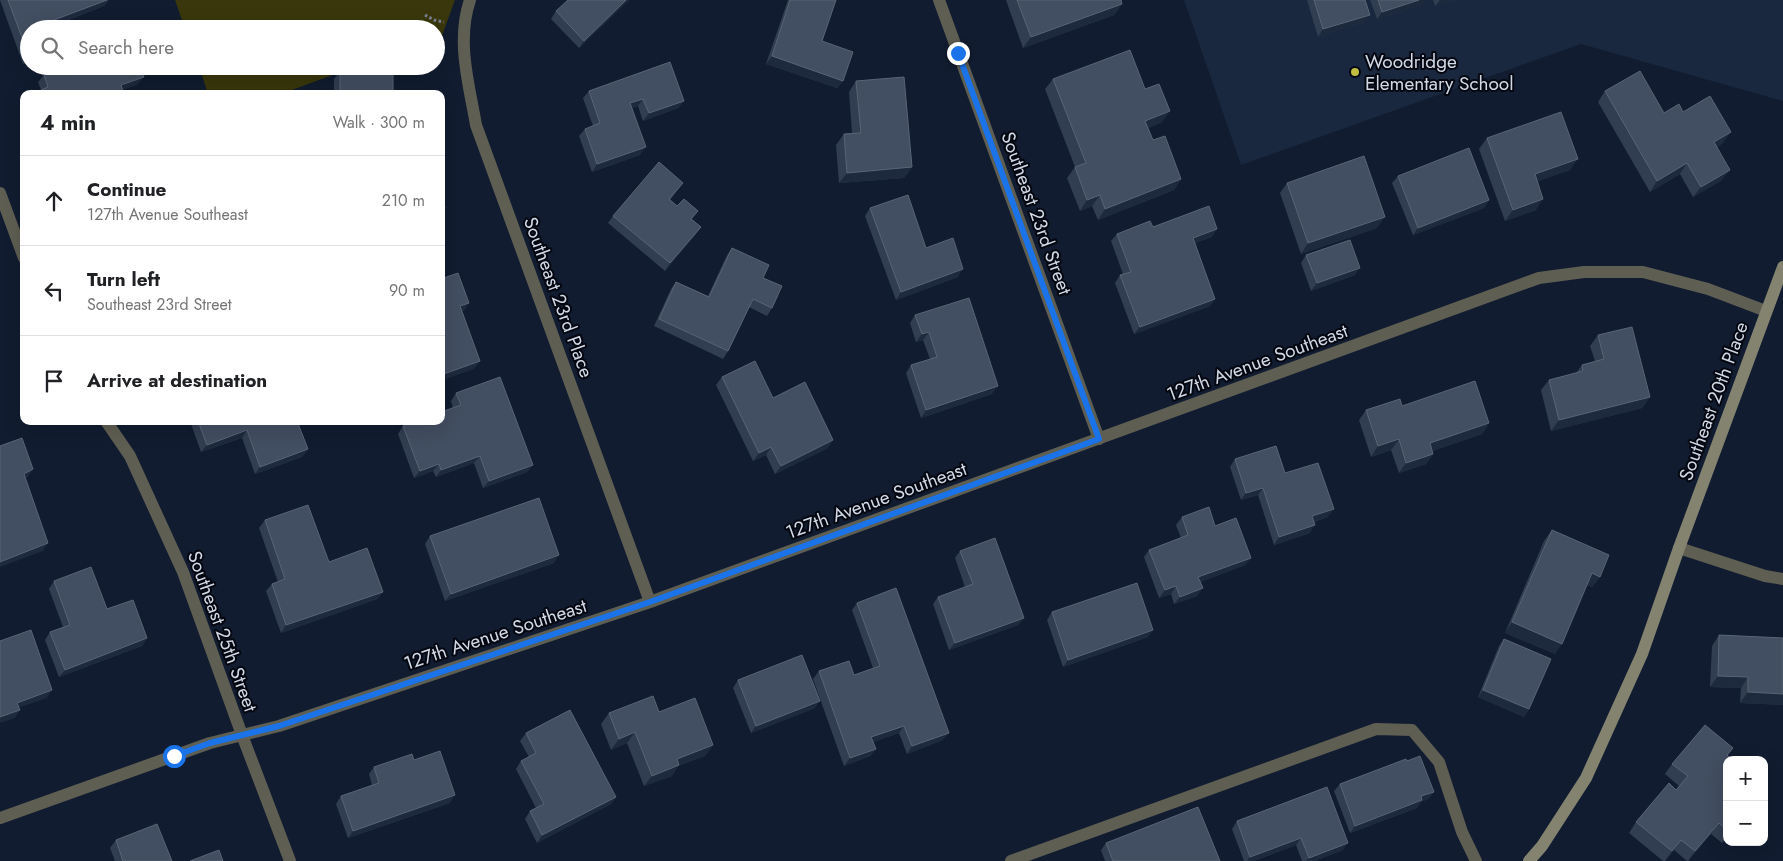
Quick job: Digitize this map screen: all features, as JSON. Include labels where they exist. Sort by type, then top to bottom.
[{"type":"street","name":"Southeast 23rd Place","points":[[470,0],[464,25],[463,46],[476,125],[650,602]]},
{"type":"street","name":"Southeast 23rd Street","points":[[939,0],[1099,439]]},
{"type":"street","points":[[0,193],[20,247]]},
{"type":"street","name":"Southeast 20th Place","points":[[1529,861],[1542,846],[1586,778],[1642,654],[1679,548],[1783,267]]},
{"type":"street","name":"127th Avenue Southeast","points":[[0,818],[210,743],[279,726],[650,602],[1539,278],[1584,272],[1643,272],[1708,289],[1766,312]]},
{"type":"street","name":"Southeast 25th Street","points":[[109,425],[130,456],[183,572],[290,861]]},
{"type":"street","points":[[1679,548],[1765,576],[1783,579]]},
{"type":"street","points":[[1011,861],[1376,730],[1412,730],[1439,762],[1462,832],[1476,861]]},
{"type":"shaded area","points":[[175,0],[455,0],[445,27],[445,20],[182,20]]},
{"type":"shaded area","name":"Woodridge Elementary School","points":[[1184,0],[1783,0],[1783,101],[1581,44],[1241,165]]},
{"type":"shaded area","points":[[202,75],[333,75],[292,90],[207,90]]},
{"type":"building","points":[[8,0],[107,0],[54,20],[20,20],[20,32]]},
{"type":"building","points":[[568,0],[626,0],[584,41],[556,11]]},
{"type":"building","points":[[790,0],[836,0],[822,41],[853,52],[843,81],[772,56]]},
{"type":"building","points":[[1017,0],[1121,0],[1122,4],[1031,37]]},
{"type":"building","points":[[1314,0],[1365,0],[1370,15],[1323,29]]},
{"type":"building","points":[[1378,0],[1419,0],[1382,12]]},
{"type":"building","points":[[1130,50],[1145,89],[1159,84],[1170,111],[1145,121],[1153,140],[1165,136],[1181,179],[1105,209],[1100,195],[1087,200],[1075,167],[1086,163],[1053,79]]},
{"type":"building","points":[[670,62],[684,101],[649,113],[643,99],[630,103],[646,147],[597,164],[585,129],[600,123],[589,91]]},
{"type":"building","points":[[1640,71],[1664,113],[1679,104],[1683,112],[1710,96],[1731,132],[1714,142],[1730,170],[1701,187],[1687,163],[1657,181],[1605,91]]},
{"type":"building","points":[[44,75],[143,75],[144,77],[121,85],[123,90],[41,90],[48,87]]},
{"type":"building","points":[[340,75],[393,75],[393,90],[340,90]]},
{"type":"building","points":[[904,77],[912,167],[847,173],[844,134],[861,133],[856,81]]},
{"type":"building","points":[[1561,112],[1578,159],[1535,174],[1543,199],[1513,210],[1487,138]]},
{"type":"building","points":[[1469,148],[1489,200],[1418,228],[1398,176]]},
{"type":"building","points":[[1364,156],[1385,217],[1308,243],[1287,183]]},
{"type":"building","points":[[659,162],[683,183],[669,199],[677,206],[684,199],[698,211],[691,219],[701,227],[670,263],[613,216]]},
{"type":"building","points":[[908,195],[926,248],[953,238],[963,269],[901,292],[870,208]]},
{"type":"building","points":[[1209,206],[1217,229],[1193,238],[1215,299],[1140,327],[1120,275],[1131,272],[1117,234],[1150,221],[1153,227]]},
{"type":"building","points":[[1350,240],[1360,268],[1317,283],[1306,255]]},
{"type":"building","points":[[732,248],[769,265],[763,278],[782,286],[772,308],[753,299],[728,351],[659,319],[676,282],[709,297]]},
{"type":"building","points":[[458,273],[469,303],[460,306],[480,361],[445,374],[445,278]]},
{"type":"building","points":[[969,298],[998,386],[926,410],[911,365],[937,357],[929,332],[922,334],[915,315]]},
{"type":"building","points":[[1632,327],[1650,397],[1559,420],[1549,380],[1583,371],[1582,365],[1604,359],[1598,335]]},
{"type":"building","points":[[755,361],[773,398],[805,382],[833,440],[781,466],[771,447],[759,453],[722,377]]},
{"type":"building","points":[[500,377],[533,465],[489,481],[480,456],[441,470],[439,464],[420,471],[403,426],[445,425],[445,411],[461,405],[456,393]]},
{"type":"building","points":[[1475,381],[1489,423],[1430,443],[1433,454],[1406,463],[1399,439],[1378,446],[1366,410],[1400,399],[1402,406]]},
{"type":"building","points":[[200,425],[299,425],[308,449],[260,467],[247,430],[207,445]]},
{"type":"building","points":[[22,438],[33,469],[24,474],[48,543],[0,562],[0,446]]},
{"type":"building","points":[[1276,446],[1285,473],[1318,463],[1334,509],[1312,516],[1315,525],[1279,537],[1263,488],[1246,493],[1235,459]]},
{"type":"building","points":[[539,498],[559,555],[451,594],[430,536]]},
{"type":"building","points":[[308,505],[329,562],[367,548],[383,592],[286,625],[272,584],[285,579],[265,520]]},
{"type":"building","points":[[1209,507],[1215,526],[1236,518],[1251,558],[1198,577],[1203,588],[1180,597],[1176,586],[1165,590],[1149,550],[1188,535],[1182,517]]},
{"type":"building","points":[[1552,530],[1609,555],[1600,577],[1592,573],[1562,644],[1512,622]]},
{"type":"building","points":[[995,538],[1024,618],[955,643],[938,597],[973,584],[960,551]]},
{"type":"building","points":[[91,567],[107,609],[133,600],[147,638],[65,670],[50,632],[70,625],[54,581]]},
{"type":"building","points":[[1137,583],[1153,630],[1068,660],[1052,612]]},
{"type":"building","points":[[896,588],[949,733],[912,746],[904,726],[871,737],[876,749],[850,758],[819,671],[849,661],[854,675],[880,666],[857,603]]},
{"type":"building","points":[[31,630],[52,690],[17,703],[20,710],[0,717],[0,641]]},
{"type":"building","points":[[1719,635],[1783,638],[1783,694],[1748,692],[1748,677],[1718,676]]},
{"type":"building","points":[[1504,639],[1551,659],[1529,709],[1483,690]]},
{"type":"building","points":[[802,655],[820,701],[756,726],[738,680]]},
{"type":"building","points":[[653,696],[659,712],[695,698],[713,745],[677,759],[679,765],[652,776],[635,732],[619,739],[609,713]]},
{"type":"building","points":[[570,710],[616,797],[542,835],[530,811],[544,804],[521,761],[536,753],[526,733]]},
{"type":"building","points":[[1705,725],[1733,748],[1727,755],[1728,756],[1723,756],[1723,826],[1719,823],[1695,851],[1681,840],[1672,851],[1636,822],[1669,783],[1676,790],[1688,776],[1672,764]]},
{"type":"building","points":[[440,751],[455,795],[353,831],[341,796],[379,783],[374,767],[412,754],[414,760]]},
{"type":"building","points":[[1420,756],[1434,792],[1421,796],[1422,800],[1355,826],[1340,784],[1406,759],[1407,761]]},
{"type":"building","points":[[1327,787],[1348,843],[1309,858],[1301,838],[1250,857],[1237,821]]},
{"type":"building","points":[[1198,807],[1220,861],[1113,861],[1106,843]]},
{"type":"building","points":[[157,824],[172,861],[123,861],[116,840]]},
{"type":"building","points":[[219,850],[223,861],[190,861]]},
{"type":"place","name":"Woodridge Elementary School","points":[[1355,72]]},
{"type":"route","points":[[174,756],[210,743],[279,726],[650,602],[1099,439],[958,53]]}]
